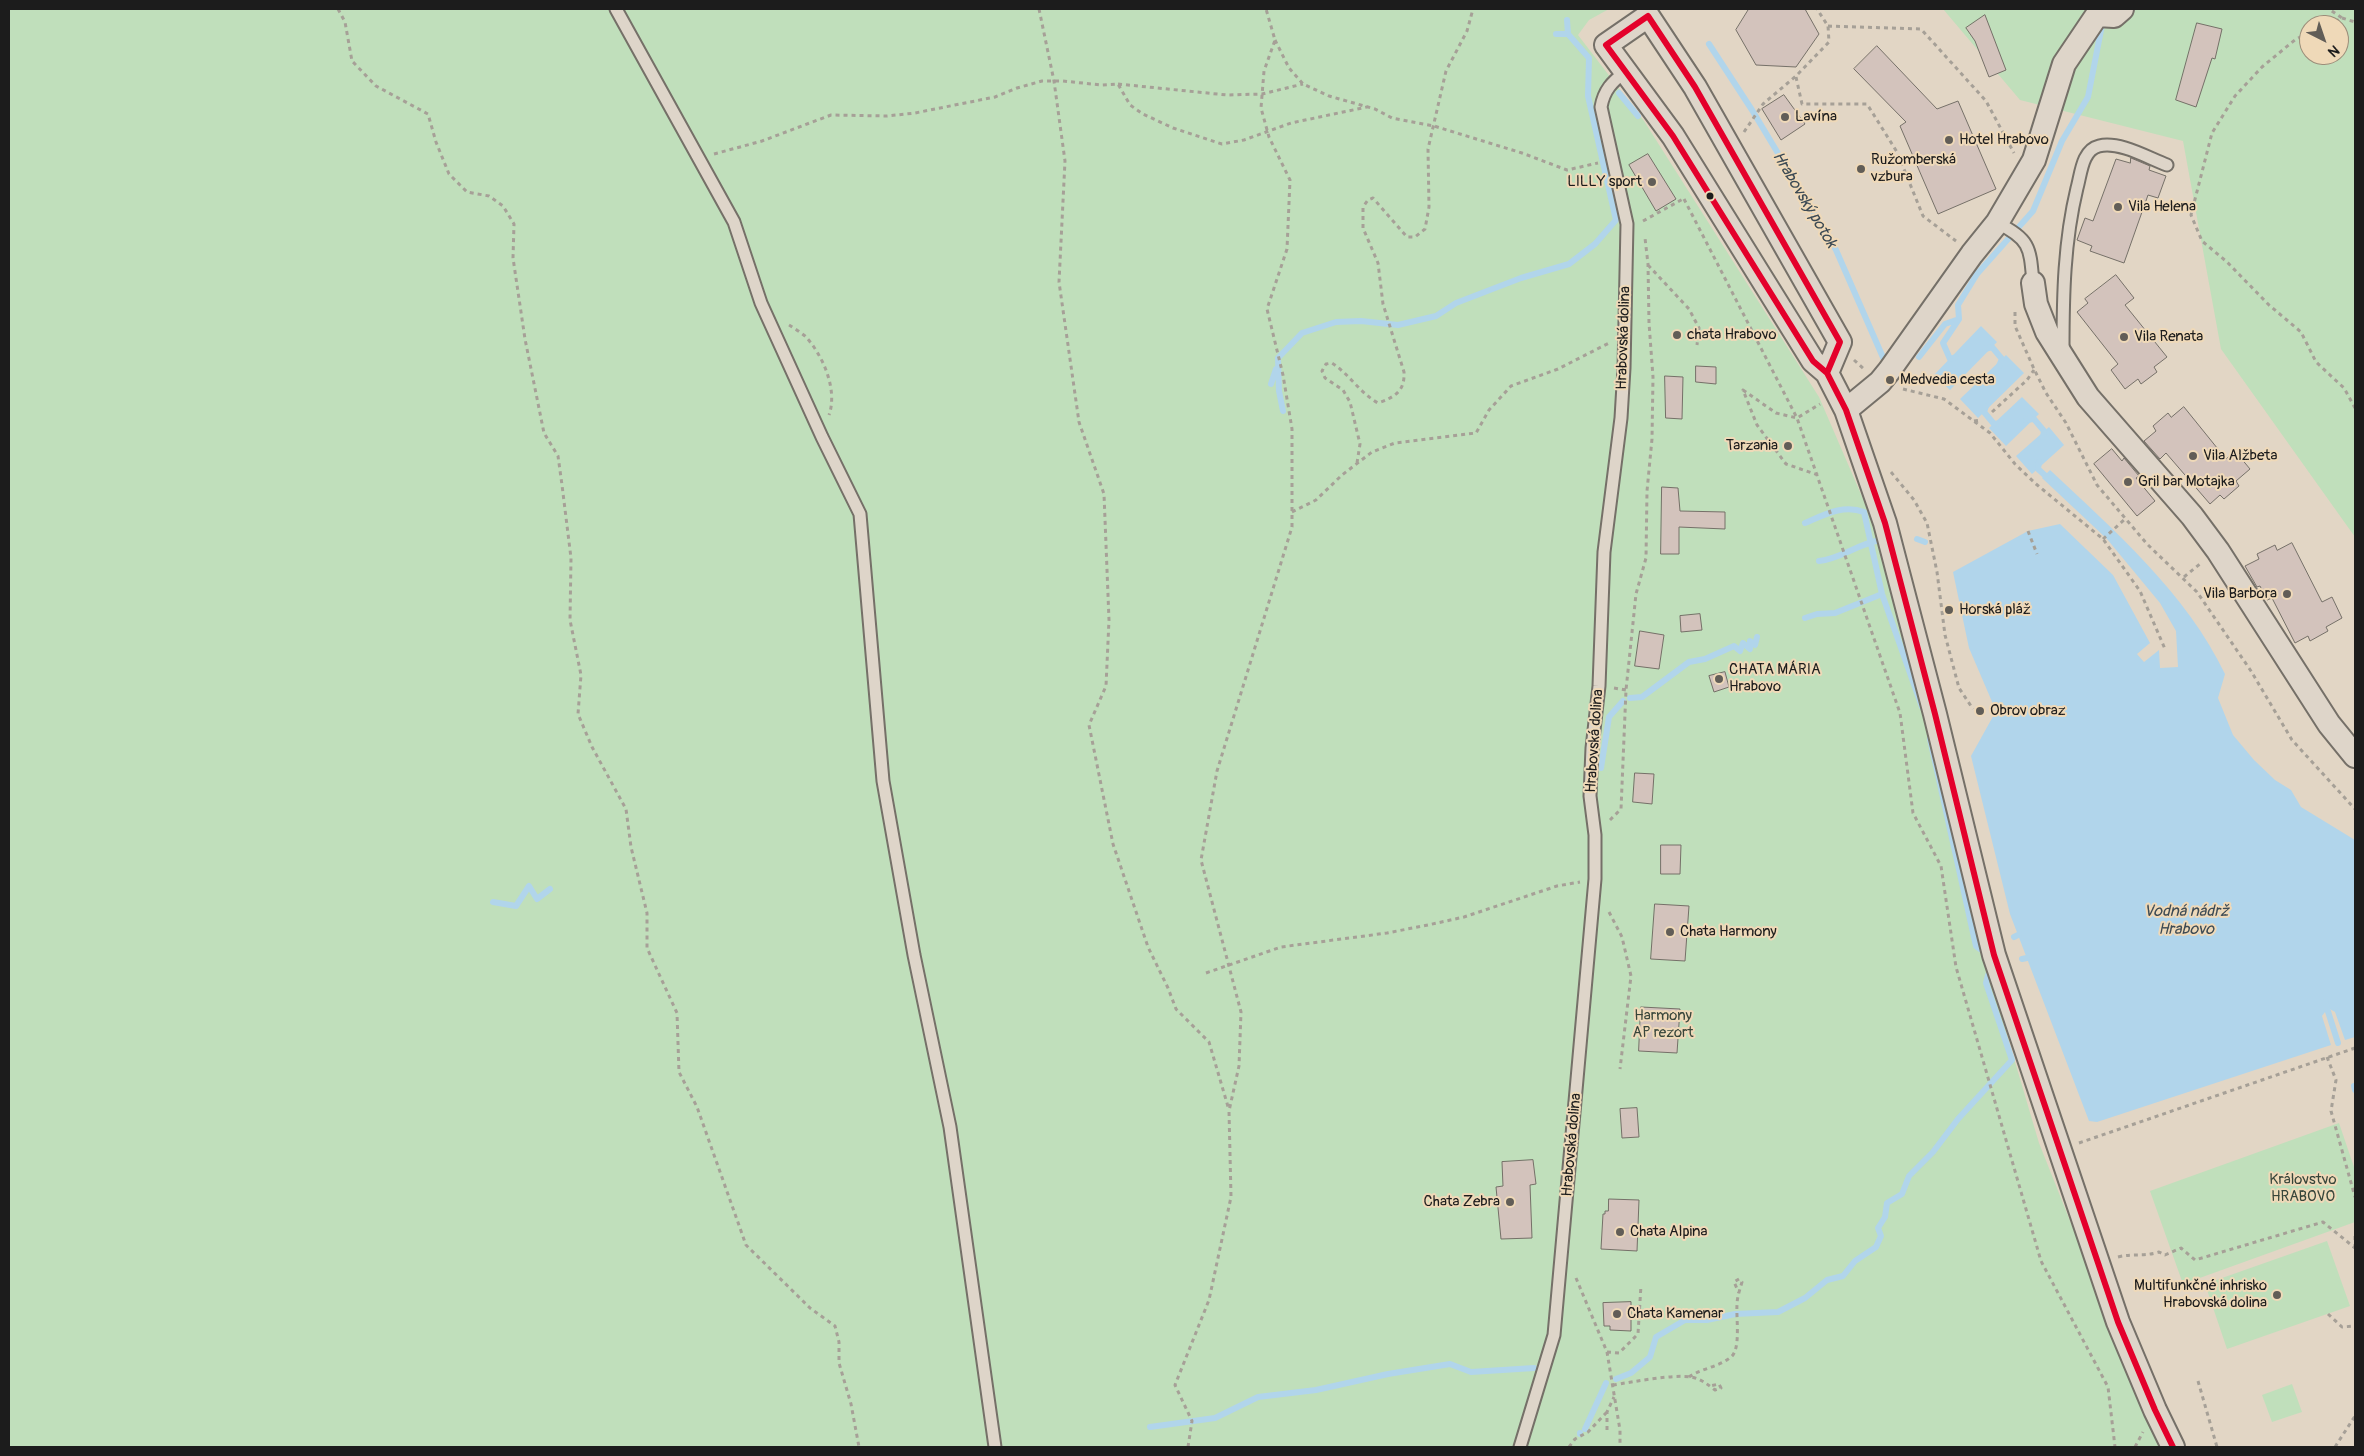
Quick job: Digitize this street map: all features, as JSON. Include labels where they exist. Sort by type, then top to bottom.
[{"type":"street","points":[[1846,410],[1890,369],[1972,254],[2003,226],[2024,174],[2034,160],[2064,64],[2111,13]]},
{"type":"street","points":[[1827,373],[1840,342],[1695,86],[1648,16],[1606,44],[1624,72],[1673,136],[1814,361],[1827,373],[1846,410],[1892,552],[1935,714],[1994,955],[2058,1150],[2098,1263],[2137,1370],[2173,1447]]},
{"type":"street","points":[[2033,283],[2036,304],[2047,332],[2088,397],[2192,516],[2218,551],[2329,724],[2355,756]]},
{"type":"lane","points":[[616,9],[734,222],[761,304],[822,437],[860,514],[884,781],[914,955],[950,1127],[995,1447]]},
{"type":"lane","name":"Hrabovská dolina","points":[[1520,1447],[1554,1335],[1595,882],[1595,836],[1590,796],[1592,748],[1599,686],[1604,552],[1620,418],[1626,337],[1627,224],[1611,160],[1601,107],[1602,96],[1609,85],[1624,72]]},
{"type":"lane","points":[[2063,357],[2063,277],[2068,223],[2084,158],[2096,146],[2112,144],[2168,165]]},
{"type":"lane","points":[[2003,226],[2026,241],[2031,258],[2033,283]]},
{"type":"path","points":[[338,9],[345,22],[352,61],[376,86],[428,114],[436,142],[449,174],[467,192],[489,196],[503,206],[514,224],[513,258],[525,339],[544,433],[558,456],[571,558],[570,620],[581,675],[578,714],[592,747],[626,809],[631,847],[647,913],[647,948],[677,1013],[679,1072],[697,1107],[746,1245],[810,1308],[835,1326],[839,1342],[839,1363],[851,1404],[858,1447]]},
{"type":"path","points":[[1039,9],[1054,81],[1065,161],[1059,282],[1079,422],[1104,494],[1109,620],[1106,686],[1089,725],[1113,844],[1148,947],[1176,1009],[1209,1042],[1229,1111]]},
{"type":"path","points":[[1266,9],[1275,40],[1289,68],[1303,84],[1329,96],[1368,107],[1392,118],[1434,126],[1522,153],[1567,170],[1611,160]]},
{"type":"path","points":[[1357,464],[1359,435],[1350,402],[1343,390],[1325,378],[1322,371],[1326,364],[1332,363],[1341,368],[1367,397],[1378,403],[1391,398],[1401,390],[1404,382],[1404,372],[1383,304],[1378,263],[1371,245],[1366,239],[1362,218],[1363,207],[1372,198],[1407,237],[1415,237],[1425,229],[1429,207],[1428,149],[1446,71],[1467,31],[1473,9]]},
{"type":"path","points":[[1748,127],[1763,104],[1796,76],[1829,42],[1828,26],[1817,9]]},
{"type":"path","points":[[1828,26],[1921,29],[1986,101],[2024,174]]},
{"type":"path","points":[[2299,38],[2262,67],[2235,96],[2212,132],[2191,215],[2202,241],[2227,262],[2269,306],[2301,332],[2316,362],[2344,388],[2355,408]]},
{"type":"path","points":[[1188,1447],[1192,1421],[1175,1386],[1209,1300],[1231,1197],[1229,1111],[1239,1066],[1240,1012],[1201,860],[1217,771],[1292,527],[1292,429],[1283,375],[1267,309],[1286,249],[1290,180],[1267,130],[1261,108],[1264,71],[1275,40]]},
{"type":"path","points":[[1796,76],[1802,104],[1867,104],[1896,152],[1923,216],[1972,254]]},
{"type":"path","points":[[698,157],[726,152],[762,141],[830,115],[887,116],[915,113],[995,97],[1042,81],[1101,85],[1118,84],[1227,95],[1262,94],[1303,84]]},
{"type":"path","points":[[1118,84],[1130,105],[1143,114],[1174,128],[1222,144],[1244,140],[1267,130],[1291,123],[1368,107]]},
{"type":"path","points":[[1627,224],[1642,221],[1684,199],[1703,185]]},
{"type":"path","points":[[1684,199],[1798,418],[1818,475],[1900,713],[1913,813],[1941,866],[1956,968],[2041,1261],[2108,1387],[2115,1447]]},
{"type":"path","points":[[1595,836],[1621,809],[1626,690],[1636,594],[1646,558],[1647,491],[1652,439],[1653,395],[1648,323],[1648,264],[1642,221],[1637,214]]},
{"type":"path","points":[[1648,264],[1689,309],[1699,328],[1697,345]]},
{"type":"path","points":[[2033,283],[2020,295],[2015,311],[2015,326],[2046,393],[2066,423],[2097,485],[2148,544],[2197,592],[2251,671],[2292,740],[2355,809]]},
{"type":"path","points":[[761,304],[805,336],[824,365],[834,402],[822,437]]},
{"type":"path","points":[[1292,512],[1316,500],[1372,452],[1395,443],[1476,434],[1490,410],[1511,386],[1558,369],[1604,345],[1626,337]]},
{"type":"path","points":[[1840,342],[1852,358],[1890,369],[1944,399],[1974,421],[1990,433],[2015,464],[2036,484],[2103,539],[2140,591],[2165,649]]},
{"type":"path","points":[[1992,412],[2028,380],[2034,369]]},
{"type":"path","points":[[1798,418],[1776,413],[1743,390],[1757,425],[1786,464],[1818,475]]},
{"type":"path","points":[[1974,421],[1981,420]]},
{"type":"path","points":[[1862,456],[1892,472],[1914,500],[1926,523],[1937,572],[1946,635],[1960,688],[1973,709]]},
{"type":"path","points":[[2103,539],[2125,518]]},
{"type":"path","points":[[2028,531],[2037,554]]},
{"type":"path","points":[[1206,973],[1281,947],[1387,933],[1464,917],[1557,886],[1595,882],[1622,937],[1631,976],[1620,1070]]},
{"type":"path","points":[[2058,1150],[2355,1048]]},
{"type":"path","points":[[2327,1057],[2336,1080],[2331,1111],[2355,1197]]},
{"type":"path","points":[[2098,1263],[2132,1253],[2144,1256],[2159,1252],[2165,1255],[2182,1248],[2195,1260],[2323,1222],[2355,1248]]},
{"type":"path","points":[[2355,1236],[2355,1248]]},
{"type":"path","points":[[1575,1274],[1607,1352],[1615,1394],[1620,1447]]},
{"type":"path","points":[[1607,1352],[1619,1353],[1638,1334],[1641,1285]]},
{"type":"path","points":[[1689,1377],[1700,1369],[1730,1358],[1736,1352],[1738,1339],[1736,1329],[1737,1302],[1739,1293]]},
{"type":"path","points":[[2328,1314],[2342,1327],[2355,1326]]},
{"type":"path","points":[[1613,1385],[1689,1377],[1702,1380],[1710,1386]]},
{"type":"path","points":[[2198,1381],[2217,1447]]},
{"type":"path","points":[[1569,1447],[1575,1439],[1588,1432],[1606,1412],[1615,1394]]},
{"type":"path","points":[[1606,1412],[1607,1430]]},
{"type":"path","points":[[2335,1447],[2355,1416]]},
{"type":"green space","name":"Harmony AP rezort","points":[[9,9],[1609,9],[1589,20],[1578,35],[1644,121],[1819,397],[1876,529],[1924,705],[1976,930],[2039,1143],[2160,1447],[9,1447]]},
{"type":"green space","points":[[1943,9],[2355,9],[2355,537],[2221,349],[2183,141],[2020,100]]},
{"type":"green space","name":"Královstvo HRABOVO","points":[[2339,1123],[2355,1170],[2355,1222],[2183,1284],[2150,1191]]},
{"type":"green space","name":"Multifunkčné inhrisko Hrabovská dolina","points":[[2327,1241],[2350,1306],[2227,1349],[2205,1284]]},
{"type":"green space","points":[[2292,1384],[2302,1412],[2272,1422],[2262,1395]]},
{"type":"water","points":[[1981,326],[1997,342],[1950,390],[1934,375]]},
{"type":"water","points":[[2006,355],[2024,373],[1978,418],[1960,399]]},
{"type":"water","points":[[2022,397],[2039,414],[2006,446],[1989,428]]},
{"type":"water","points":[[2049,427],[2064,445],[2032,474],[2016,456]]},
{"type":"water","name":"Vodná nádrž Hrabovo","points":[[2050,470],[2147,564],[2191,617],[2225,674],[2218,698],[2233,735],[2254,760],[2275,780],[2291,790],[2301,807],[2355,840],[2355,1037],[2345,1040],[2335,1012],[2328,1008],[2322,1016],[2331,1045],[2097,1122],[2089,1121],[2010,914],[1971,756],[1996,711],[1969,648],[1953,572],[2028,531],[2060,524],[2113,575],[2150,643],[2137,654],[2144,662],[2159,650],[2160,668],[2178,667],[2176,631],[2160,603],[2107,539],[2042,478]]},
{"type":"building","points":[[1749,9],[1805,9],[1819,34],[1796,67],[1756,65],[1736,30]]},
{"type":"building","points":[[1985,15],[2006,70],[1989,77],[1975,41],[1966,28]]},
{"type":"building","points":[[2197,23],[2222,29],[2215,59],[2212,58],[2196,107],[2176,100]]},
{"type":"building","points":[[1877,46],[1937,109],[1958,101],[1996,189],[1938,214],[1900,126],[1906,122],[1854,69]]},
{"type":"building","points":[[1784,95],[1805,124],[1781,140],[1762,109]]},
{"type":"building","name":"LILLY sport","points":[[1648,154],[1676,199],[1656,211],[1629,165]]},
{"type":"building","name":"Vila Helena","points":[[2131,158],[2150,166],[2149,170],[2166,176],[2158,198],[2148,195],[2124,263],[2090,251],[2092,246],[2077,240],[2085,218],[2093,221],[2116,159],[2130,163]]},
{"type":"building","name":"Vila Renata","points":[[2116,275],[2134,298],[2125,305],[2167,357],[2154,367],[2157,372],[2141,384],[2138,379],[2125,389],[2111,370],[2118,364],[2077,312],[2088,303],[2085,299]]},
{"type":"building","points":[[1696,366],[1716,367],[1716,384],[1696,382]]},
{"type":"building","points":[[1665,376],[1683,377],[1682,419],[1666,418]]},
{"type":"building","name":"Vila Alžbeta","points":[[2184,407],[2226,459],[2235,451],[2250,469],[2236,481],[2239,486],[2224,499],[2220,495],[2210,504],[2166,453],[2160,459],[2144,441],[2156,431],[2153,426],[2168,413],[2171,417]]},
{"type":"building","points":[[2112,449],[2122,461],[2124,458],[2139,476],[2136,478],[2155,501],[2137,516],[2094,464]]},
{"type":"building","points":[[1662,487],[1678,488],[1680,511],[1725,512],[1725,529],[1679,527],[1679,554],[1661,554]]},
{"type":"building","name":"Vila Barbora","points":[[2292,543],[2322,602],[2332,597],[2342,618],[2326,627],[2328,631],[2310,641],[2308,636],[2295,643],[2272,598],[2267,600],[2260,586],[2257,587],[2245,566],[2259,559],[2257,554],[2275,545],[2277,550]]},
{"type":"building","points":[[1700,614],[1702,630],[1681,632],[1680,616]]},
{"type":"building","points":[[1640,631],[1664,635],[1659,669],[1635,666]]},
{"type":"building","name":"CHATA MÁRIA Hrabovo","points":[[1725,672],[1729,687],[1714,692],[1709,676]]},
{"type":"building","points":[[1635,773],[1654,774],[1652,804],[1633,802]]},
{"type":"building","points":[[1661,845],[1681,845],[1680,874],[1661,874]]},
{"type":"building","name":"Chata Harmony","points":[[1655,904],[1689,906],[1685,961],[1651,959]]},
{"type":"building","points":[[1641,1007],[1680,1009],[1677,1053],[1639,1051]]},
{"type":"building","points":[[1637,1108],[1639,1137],[1622,1138],[1620,1109]]},
{"type":"building","name":"Chata Zebra","points":[[1533,1160],[1536,1184],[1530,1185],[1532,1238],[1501,1239],[1496,1187],[1503,1186],[1502,1162]]},
{"type":"building","name":"Chata Alpina","points":[[1609,1199],[1639,1200],[1637,1251],[1601,1249],[1603,1214],[1605,1214],[1605,1211],[1608,1211]]},
{"type":"building","name":"Chata Kamenar","points":[[1631,1302],[1631,1331],[1610,1330],[1610,1326],[1604,1326],[1603,1303]]},
{"type":"waterway","points":[[1567,20],[1568,34]]},
{"type":"waterway","points":[[1959,319],[1958,305],[1977,274],[2033,211],[2062,141],[2088,97],[2103,20]]},
{"type":"waterway","points":[[1283,411],[1279,391],[1278,358],[1302,333],[1336,322],[1361,321],[1398,325],[1436,316],[1456,303],[1521,278],[1569,264],[1595,244],[1616,220],[1588,96],[1589,58],[1568,34],[1556,34]]},
{"type":"waterway","name":"Hrabovský potok","points":[[1709,44],[1752,110],[1836,250],[1885,362]]},
{"type":"waterway","points":[[1619,93],[1638,116]]},
{"type":"waterway","name":"Hrabovský potok","points":[[1919,357],[1945,324],[1959,319],[1943,343],[1950,359],[1956,357]]},
{"type":"waterway","name":"Hrabovský potok","points":[[1985,349],[1992,347],[2002,359],[1999,366]]},
{"type":"waterway","points":[[1271,384],[1276,369]]},
{"type":"waterway","name":"Hrabovský potok","points":[[1986,406],[1984,412],[1994,424],[2001,423]]},
{"type":"waterway","name":"Hrabovský potok","points":[[2026,420],[2034,419],[2044,431],[2043,437]]},
{"type":"waterway","name":"Hrabovský potok","points":[[2039,462],[2038,469],[2049,479]]},
{"type":"waterway","points":[[1805,523],[1841,510],[1849,509],[1864,512],[1882,594],[1922,707]]},
{"type":"waterway","points":[[1917,539],[1925,542]]},
{"type":"waterway","points":[[1819,561],[1834,558],[1876,541]]},
{"type":"waterway","points":[[1805,618],[1817,614],[1835,613],[1882,594]]},
{"type":"waterway","points":[[1630,698],[1642,697],[1689,662],[1705,659],[1734,646],[1740,651],[1743,643],[1750,649],[1750,641],[1755,645],[1757,637]]},
{"type":"waterway","points":[[1601,768],[1609,717],[1623,701]]},
{"type":"waterway","points":[[1930,739],[1976,946],[1980,949]]},
{"type":"waterway","points":[[493,902],[516,906],[529,886],[537,899],[550,889]]},
{"type":"waterway","points":[[2014,937],[2018,935]]},
{"type":"waterway","points":[[2022,959],[2027,958]]},
{"type":"waterway","points":[[1616,1379],[1631,1373],[1650,1357],[1656,1337],[1685,1320],[1707,1320],[1735,1314],[1778,1312],[1805,1298],[1827,1280],[1843,1276],[1855,1261],[1876,1247],[1881,1236],[1878,1228],[1885,1217],[1887,1203],[1902,1194],[1909,1176],[1933,1152],[1958,1119],[2012,1060],[1986,983],[1988,975]]},
{"type":"waterway","name":"Hrabovský potok","points":[[2325,1002],[2338,1043]]},
{"type":"waterway","name":"Hrabovský potok","points":[[2354,1086],[2355,1090]]},
{"type":"waterway","points":[[1150,1427],[1215,1418],[1258,1397],[1316,1390],[1388,1374],[1450,1364],[1471,1372],[1534,1368]]},
{"type":"waterway","points":[[1585,1429],[1606,1383]]},
{"type":"transit line","points":[[1827,373],[1840,342],[1695,87],[1648,16],[1606,45],[1673,136],[1813,361],[1827,373],[1846,410],[1885,523],[1935,714],[1994,955],[2118,1322],[2155,1410],[2173,1447]]},
{"type":"place","name":"Lavína","points":[[1785,117]]},
{"type":"place","name":"Hotel Hrabovo","points":[[1949,140]]},
{"type":"place","name":"Ružomberská vzbura","points":[[1861,169]]},
{"type":"place","name":"LILLY sport","points":[[1652,182]]},
{"type":"place","name":"Vila Helena","points":[[2118,207]]},
{"type":"place","name":"chata Hrabovo","points":[[1677,335]]},
{"type":"place","name":"Vila Renata","points":[[2124,337]]},
{"type":"place","name":"Medvedia cesta","points":[[1890,380]]},
{"type":"place","name":"Tarzania","points":[[1788,446]]},
{"type":"place","name":"Vila Alžbeta","points":[[2193,456]]},
{"type":"place","name":"Gril bar Motajka","points":[[2128,482]]},
{"type":"place","name":"Vila Barbora","points":[[2287,594]]},
{"type":"place","name":"Horská pláž","points":[[1949,610]]},
{"type":"place","name":"CHATA MÁRIA Hrabovo","points":[[1719,679]]},
{"type":"place","name":"Obrov obraz","points":[[1980,711]]},
{"type":"place","name":"Chata Harmony","points":[[1670,932]]},
{"type":"place","name":"Chata Zebra","points":[[1510,1202]]},
{"type":"place","name":"Chata Alpina","points":[[1620,1232]]},
{"type":"place","name":"Multifunkčné inhrisko Hrabovská dolina","points":[[2277,1295]]},
{"type":"place","name":"Chata Kamenar","points":[[1617,1314]]}]
